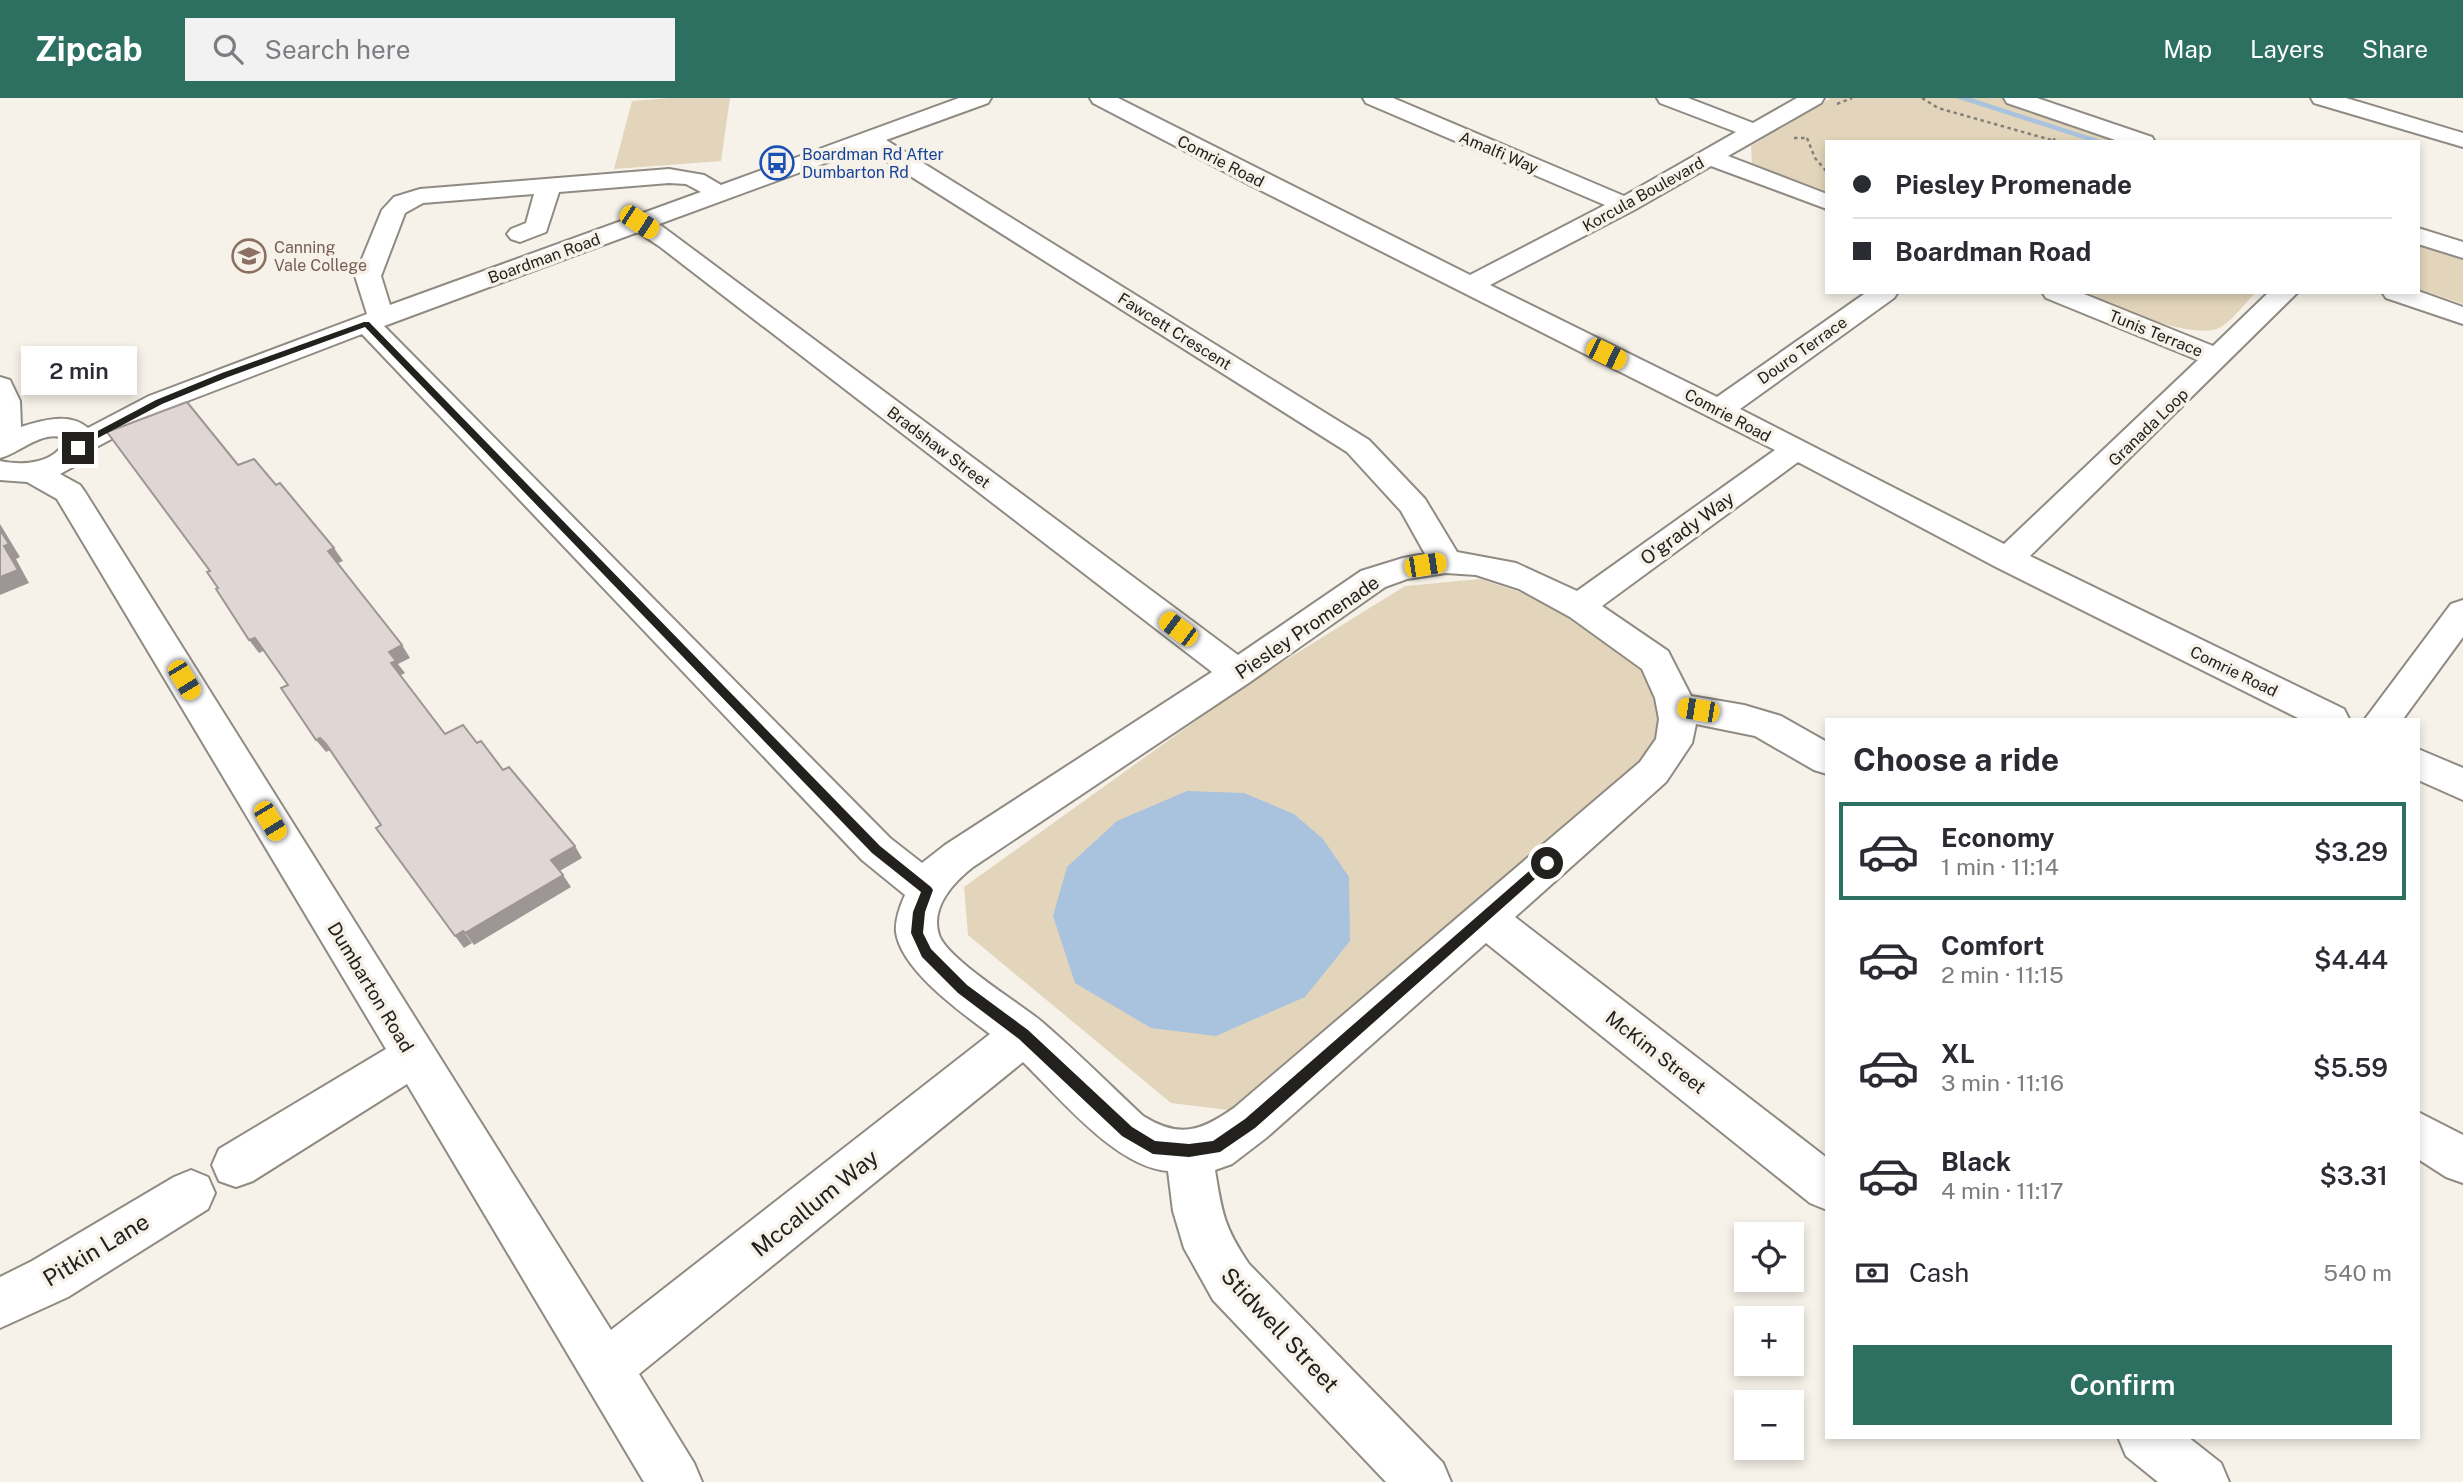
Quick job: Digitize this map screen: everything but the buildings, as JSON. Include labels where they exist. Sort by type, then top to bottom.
[{"type":"street","name":"Comrie Road","points":[[1081,98],[1112,105],[1720,410],[2008,559],[2329,718]]},
{"type":"street","name":"Amalfi Way","points":[[1374,98],[1625,205]]},
{"type":"street","points":[[1668,98],[1756,132]]},
{"type":"street","points":[[2015,98],[2138,140]]},
{"type":"street","points":[[2322,98],[2463,141]]},
{"type":"street","name":"Boardman Road","points":[[7,464],[27,434],[69,449],[159,402],[225,375],[867,138],[980,100]]},
{"type":"street","name":"Korcula Boulevard","points":[[1469,286],[1625,205],[1756,132],[1824,101]]},
{"type":"street","name":"Fawcett Crescent","points":[[867,138],[1358,446],[1414,506],[1446,562]]},
{"type":"street","points":[[1710,157],[1825,201]]},
{"type":"street","points":[[718,194],[688,176],[541,199],[420,196],[403,202],[394,209],[399,217],[387,247],[368,276],[379,312],[376,320],[876,849],[927,890]]},
{"type":"street","points":[[520,234],[537,227],[541,199]]},
{"type":"street","name":"Bradshaw Street","points":[[639,222],[668,241],[1237,673]]},
{"type":"street","points":[[2420,236],[2463,250]]},
{"type":"street","name":"Douro Terrace","points":[[1720,410],[1748,387],[1882,294]]},
{"type":"street","name":"Tunis Terrace","points":[[2060,294],[2218,358]]},
{"type":"street","name":"Granada Loop","points":[[2008,559],[2283,294]]},
{"type":"street","points":[[2401,294],[2463,316]]},
{"type":"street","name":"Dumbarton Road","points":[[3,391],[38,411],[69,449],[413,1056],[674,1482]]},
{"type":"street","name":"Dumbarton Road","points":[[3,391],[7,421],[7,464]]},
{"type":"street","points":[[7,464],[69,449]]},
{"type":"street","name":"O'grady Way","points":[[1579,606],[1795,450]]},
{"type":"street","name":"Piesley Promenade","points":[[1446,562],[1471,562],[1521,575],[1579,606],[1655,660],[1663,671],[1675,707],[1675,737],[1653,772],[1250,1123],[1215,1148],[1189,1151],[1153,1148],[1127,1131],[1024,1034],[962,989],[927,953],[917,933],[919,912],[927,890],[939,871],[1373,579],[1404,569],[1446,562]]},
{"type":"street","points":[[2384,718],[2463,612]]},
{"type":"street","points":[[1675,707],[1744,718],[1768,726],[1787,734],[1825,759]]},
{"type":"street","points":[[2420,764],[2463,785]]},
{"type":"street","name":"McKim Street","points":[[1484,917],[1825,1185]]},
{"type":"street","name":"Mccallum Way","points":[[604,1369],[1024,1034]]},
{"type":"street","points":[[236,1165],[413,1056]]},
{"type":"street","points":[[2420,1134],[2463,1161]]},
{"type":"street","name":"Stidwell Street","points":[[1189,1151],[1198,1211],[1209,1248],[1231,1282],[1424,1482]]},
{"type":"street","name":"Pitkin Lane","points":[[0,1303],[50,1279],[191,1193]]},
{"type":"street","points":[[2148,1439],[2202,1482]]},
{"type":"path","points":[[1824,101],[1852,98]]},
{"type":"path","points":[[1922,98],[1938,108],[2051,140]]},
{"type":"path","points":[[2042,107],[2055,140]]},
{"type":"path","points":[[1793,138],[1807,137],[1815,158],[1825,170]]},
{"type":"path","points":[[1819,170],[1825,171]]},
{"type":"shaded area","points":[[730,98],[721,161],[614,169],[632,101]]},
{"type":"shaded area","points":[[1831,98],[2004,98],[2126,140],[1825,140],[1825,191],[1752,163],[1751,146]]},
{"type":"shaded area","points":[[2420,240],[2463,255],[2463,304],[2420,289]]},
{"type":"shaded area","points":[[2086,294],[2254,294],[2226,324],[2208,331],[2172,326]]},
{"type":"shaded area","points":[[1480,579],[1597,618],[1666,673],[1679,733],[1236,1111],[1171,1103],[968,935],[964,887],[1247,684],[1405,586]]},
{"type":"water","points":[[1956,98],[1971,98],[2101,140],[2086,140]]},
{"type":"water","points":[[1187,791],[1244,793],[1294,814],[1323,839],[1349,877],[1350,941],[1305,997],[1216,1036],[1151,1028],[1075,983],[1053,916],[1067,867],[1117,821]]},
{"type":"place","name":"Boardman Rd After Dumbarton Rd","points":[[777,163]]},
{"type":"place","name":"Canning Vale College","points":[[249,256]]},
{"type":"route","points":[[78,448],[80,444],[159,402],[225,375],[367,324],[876,849],[927,890],[919,912],[917,933],[927,953],[962,989],[1024,1034],[1127,1131],[1153,1148],[1189,1151],[1215,1148],[1250,1123],[1547,863]]}]
